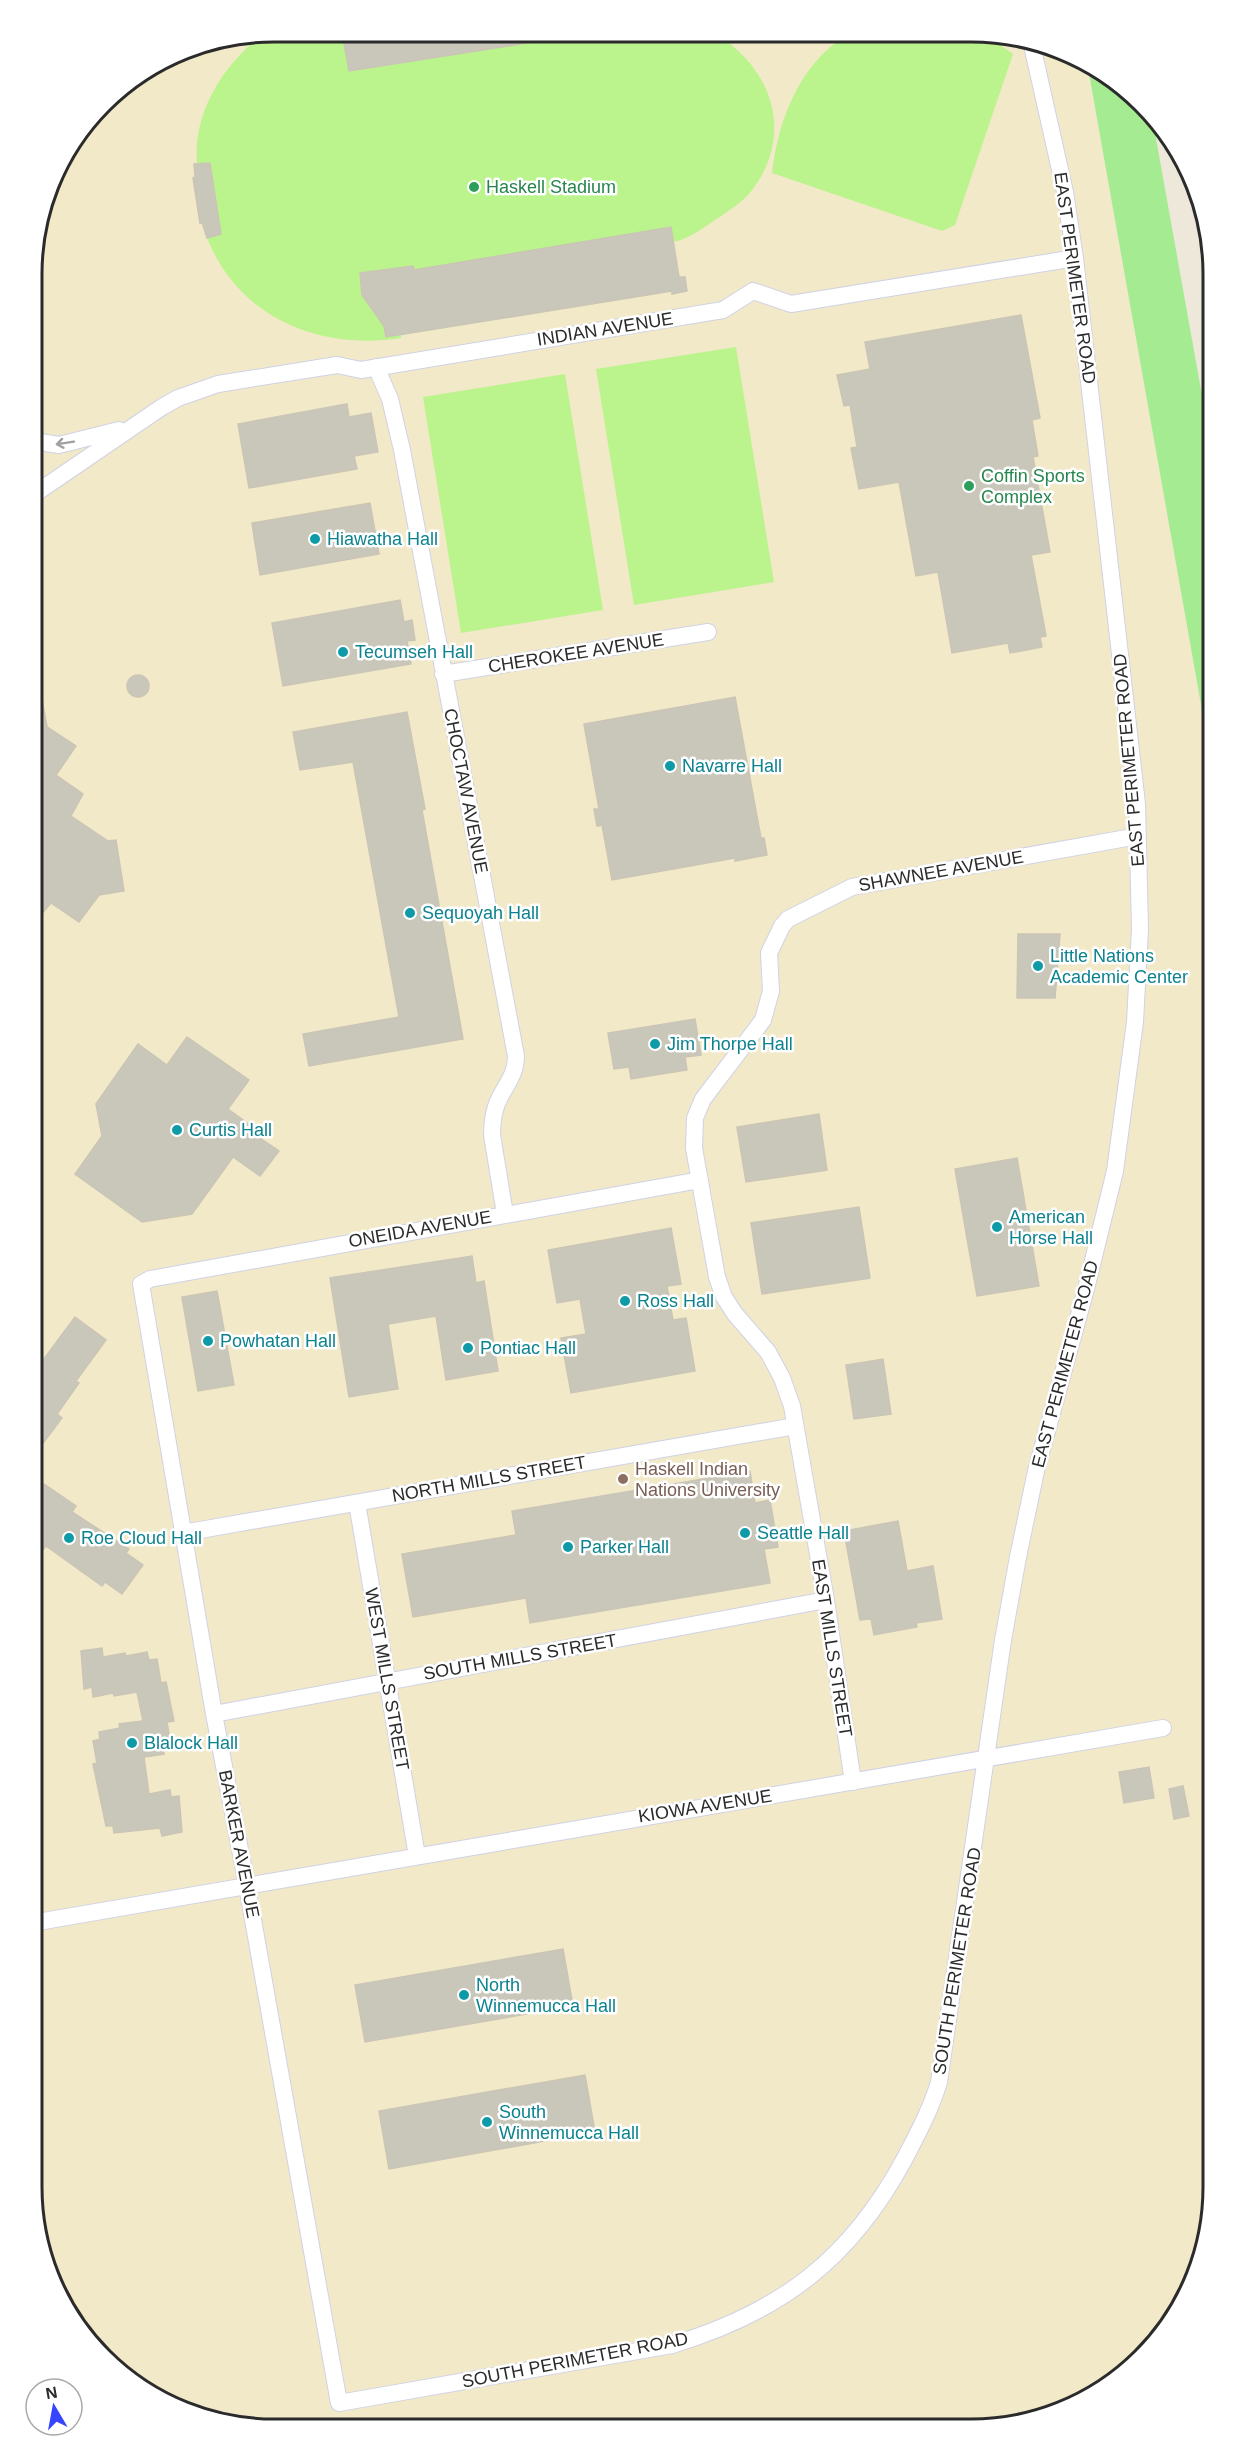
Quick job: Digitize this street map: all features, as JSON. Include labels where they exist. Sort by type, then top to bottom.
[{"type":"street","name":"EAST PERIMETER ROAD","points":[[987,1759],[1003,1640],[1032,1493],[1115,1171],[1136,1022],[1140,929],[1138,836],[1132,752],[1076,258],[1065,192],[1033,51]]},
{"type":"street","name":"INDIAN AVENUE","points":[[42,489],[178,398],[218,384],[338,365],[362,370],[376,368],[723,310],[753,291],[790,304],[1076,258]]},
{"type":"street","name":"CHOCTAW AVENUE","points":[[376,368],[390,399],[402,450],[516,1056],[513,1075],[496,1105],[492,1125],[505,1214]]},
{"type":"street","name":"INDIAN AVENUE","points":[[42,442],[59,445],[97,437],[137,424]]},
{"type":"street","name":"CHEROKEE AVENUE","points":[[443,674],[708,633]]},
{"type":"street","name":"SHAWNEE AVENUE","points":[[700,1180],[694,1148],[695,1118],[703,1099],[763,1020],[771,991],[769,953],[782,926],[788,919],[852,887],[1138,836]]},
{"type":"street","name":"ONEIDA AVENUE","points":[[141,1284],[150,1279],[700,1180]]},
{"type":"street","name":"EAST MILLS STREET","points":[[700,1180],[717,1277],[724,1297],[735,1314],[768,1352],[782,1378],[795,1426],[826,1600],[853,1782]]},
{"type":"street","name":"BARKER AVENUE","points":[[141,1284],[214,1714],[339,2403]]},
{"type":"street","name":"NORTH MILLS STREET","points":[[183,1533],[795,1426]]},
{"type":"street","name":"WEST MILLS STREET","points":[[357,1503],[417,1856]]},
{"type":"street","name":"SOUTH MILLS STREET","points":[[214,1714],[826,1600]]},
{"type":"street","name":"KIOWA AVENUE","points":[[42,1921],[1163,1728]]},
{"type":"street","name":"SOUTH PERIMETER ROAD","points":[[339,2403],[672,2344],[711,2333],[767,2306],[801,2284],[840,2250],[867,2219],[890,2185],[924,2121],[939,2082],[987,1759]]},
{"type":"shaded area","name":"Haskell Indian Nations University","points":[[259,42],[986,42],[1016,46],[1045,54],[1089,74],[1203,716],[1203,2202],[1199,2232],[1191,2261],[1164,2316],[1124,2361],[1100,2380],[1073,2395],[1045,2407],[1016,2415],[986,2419],[259,2419],[229,2415],[200,2407],[145,2380],[110,2351],[90,2328],[73,2303],[54,2261],[46,2232],[42,2202],[42,259],[46,229],[54,200],[81,145],[110,110],[133,90],[158,73],[200,54],[229,46]]},
{"type":"green space","name":"Haskell Stadium","points":[[727,42],[753,67],[765,86],[772,107],[774,130],[771,152],[762,174],[744,199],[697,232],[673,242],[679,277],[685,277],[687,291],[672,294],[671,291],[401,335],[401,338],[368,341],[336,338],[305,331],[278,319],[253,302],[231,280],[214,254],[202,223],[200,223],[193,178],[195,177],[194,164],[197,163],[202,118],[221,78],[252,43]]},
{"type":"green space","points":[[837,42],[986,42],[998,44],[1013,54],[955,225],[942,231],[772,173],[780,134],[794,95],[816,61]]},
{"type":"green space","points":[[1089,74],[1124,100],[1155,133],[1203,401],[1203,716]]},
{"type":"green space","points":[[736,347],[774,582],[634,605],[596,369]]},
{"type":"green space","points":[[565,374],[603,610],[461,633],[423,397]]},
{"type":"building","points":[[344,42],[533,42],[349,71]]},
{"type":"building","points":[[210,163],[221,234],[207,238],[202,222],[200,223],[193,178],[195,177],[194,164]]},
{"type":"building","points":[[671,227],[679,277],[685,277],[687,291],[672,294],[672,291],[386,337],[384,326],[362,295],[360,273],[413,266],[414,270]]},
{"type":"building","name":"Coffin Sports Complex","points":[[1021,315],[1040,418],[1032,420],[1038,456],[1033,457],[1050,552],[1031,555],[1046,636],[1040,637],[1042,647],[1010,653],[1008,643],[952,653],[938,572],[916,576],[899,482],[859,489],[851,448],[857,447],[850,405],[844,406],[837,375],[870,369],[865,342]]},
{"type":"building","points":[[347,404],[349,417],[371,413],[378,452],[354,456],[357,469],[249,488],[238,424]]},
{"type":"building","name":"Hiawatha Hall","points":[[370,503],[379,554],[260,575],[252,523]]},
{"type":"building","name":"Tecumseh Hall","points":[[400,600],[404,622],[412,620],[415,640],[407,641],[411,664],[283,686],[272,623]]},
{"type":"building","points":[[138,675],[148,682],[149,686],[142,696],[138,697],[128,690],[127,686],[134,676]]},
{"type":"building","name":"Navarre Hall","points":[[735,697],[761,838],[764,838],[767,855],[735,861],[735,858],[612,880],[602,825],[597,826],[594,809],[599,809],[584,724]]},
{"type":"building","points":[[42,700],[47,727],[76,746],[56,775],[83,794],[71,816],[108,841],[116,840],[124,891],[99,895],[79,922],[51,903],[42,914]]},
{"type":"building","name":"Sequoyah Hall","points":[[407,712],[463,1039],[309,1066],[303,1034],[399,1017],[353,762],[300,770],[293,732]]},
{"type":"building","name":"Little Nations Academic Center","points":[[1018,934],[1060,934],[1055,998],[1017,998]]},
{"type":"building","name":"Jim Thorpe Hall","points":[[695,1019],[701,1055],[685,1057],[687,1070],[631,1079],[629,1067],[614,1069],[608,1033]]},
{"type":"building","name":"Curtis Hall","points":[[187,1037],[249,1080],[228,1109],[254,1128],[251,1132],[279,1151],[260,1176],[233,1157],[192,1214],[142,1222],[75,1174],[102,1136],[96,1104],[138,1044],[167,1065]]},
{"type":"building","points":[[819,1114],[827,1170],[746,1182],[737,1127]]},
{"type":"building","name":"American Horse Hall","points":[[1017,1158],[1039,1286],[977,1296],[955,1169]]},
{"type":"building","points":[[859,1207],[870,1278],[762,1294],[751,1223]]},
{"type":"building","name":"Ross Hall","points":[[671,1228],[681,1284],[667,1286],[673,1320],[686,1318],[695,1371],[571,1393],[561,1338],[586,1334],[580,1299],[557,1303],[548,1250]]},
{"type":"building","name":"Pontiac Hall","points":[[472,1256],[476,1283],[484,1281],[498,1371],[446,1380],[436,1316],[388,1324],[398,1389],[349,1397],[330,1278]]},
{"type":"building","name":"Powhatan Hall","points":[[217,1291],[234,1385],[198,1391],[182,1297]]},
{"type":"building","points":[[75,1317],[106,1340],[76,1381],[79,1383],[57,1414],[62,1418],[42,1445],[42,1362]]},
{"type":"building","points":[[883,1359],[891,1414],[854,1419],[846,1365]]},
{"type":"building","name":"Parker Hall","points":[[750,1471],[755,1503],[770,1500],[778,1547],[764,1549],[770,1583],[530,1623],[526,1598],[413,1617],[402,1554],[516,1535],[512,1511]]},
{"type":"building","name":"Roe Cloud Hall","points":[[44,1484],[76,1506],[72,1512],[129,1549],[126,1553],[143,1565],[122,1594],[105,1582],[102,1586],[46,1546],[42,1551],[42,1487]]},
{"type":"building","points":[[898,1521],[907,1571],[933,1566],[942,1619],[916,1623],[917,1627],[874,1635],[871,1619],[860,1620],[844,1531]]},
{"type":"building","name":"Blalock Hall","points":[[102,1648],[103,1657],[147,1652],[149,1660],[157,1659],[161,1683],[166,1682],[174,1721],[167,1722],[171,1746],[163,1747],[164,1754],[144,1757],[149,1794],[170,1790],[171,1797],[179,1796],[182,1832],[162,1836],[160,1828],[114,1833],[113,1826],[106,1826],[93,1764],[97,1763],[93,1741],[100,1739],[99,1732],[120,1728],[119,1724],[143,1721],[137,1692],[93,1697],[92,1687],[84,1689],[81,1651]]},
{"type":"building","points":[[1149,1767],[1154,1798],[1124,1803],[1119,1772]]},
{"type":"building","points":[[1183,1786],[1189,1816],[1174,1819],[1169,1789]]},
{"type":"building","name":"North Winnemucca Hall","points":[[563,1949],[573,2006],[365,2042],[355,1985]]},
{"type":"building","name":"South Winnemucca Hall","points":[[585,2075],[595,2132],[389,2169],[379,2111]]},
{"type":"place","name":"Haskell Stadium","points":[[474,187]]},
{"type":"place","name":"Coffin Sports Complex","points":[[969,486]]},
{"type":"place","name":"Hiawatha Hall","points":[[315,539]]},
{"type":"place","name":"Tecumseh Hall","points":[[343,652]]},
{"type":"place","name":"Navarre Hall","points":[[670,766]]},
{"type":"place","name":"Sequoyah Hall","points":[[410,913]]},
{"type":"place","name":"Little Nations Academic Center","points":[[1038,966]]},
{"type":"place","name":"Jim Thorpe Hall","points":[[655,1044]]},
{"type":"place","name":"Curtis Hall","points":[[177,1130]]},
{"type":"place","name":"American Horse Hall","points":[[997,1227]]},
{"type":"place","name":"Ross Hall","points":[[625,1301]]},
{"type":"place","name":"Powhatan Hall","points":[[208,1341]]},
{"type":"place","name":"Pontiac Hall","points":[[468,1348]]},
{"type":"place","name":"Haskell Indian Nations University","points":[[623,1479]]},
{"type":"place","name":"Seattle Hall","points":[[745,1533]]},
{"type":"place","name":"Roe Cloud Hall","points":[[69,1538]]},
{"type":"place","name":"Parker Hall","points":[[568,1547]]},
{"type":"place","name":"Blalock Hall","points":[[132,1743]]},
{"type":"place","name":"North Winnemucca Hall","points":[[464,1995]]},
{"type":"place","name":"South Winnemucca Hall","points":[[487,2122]]}]
